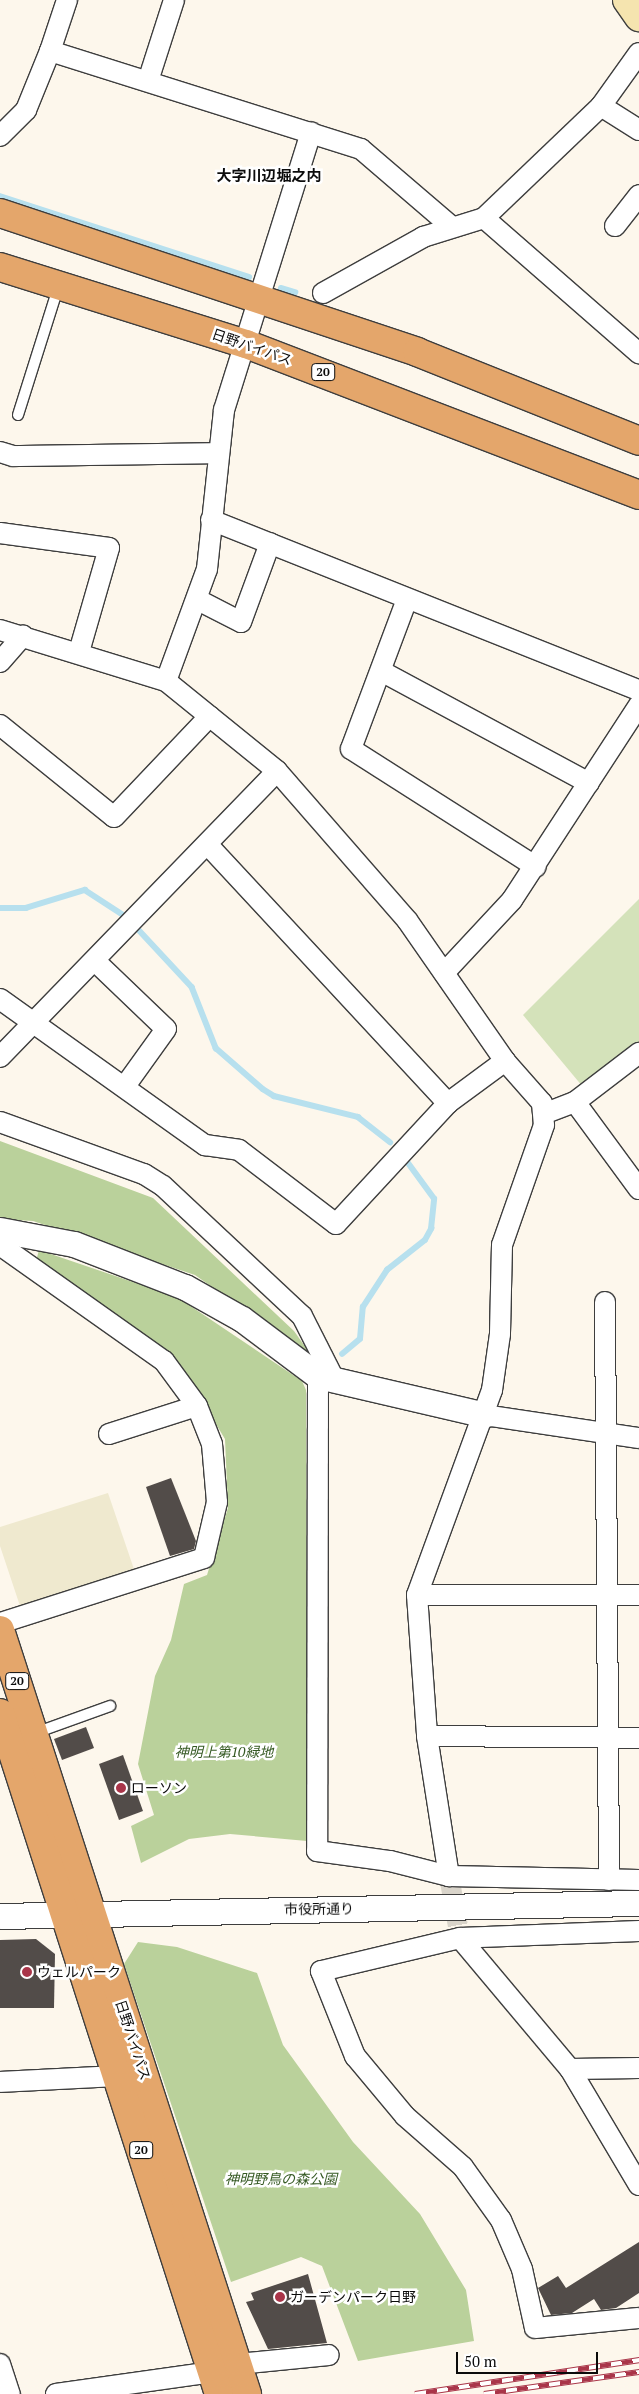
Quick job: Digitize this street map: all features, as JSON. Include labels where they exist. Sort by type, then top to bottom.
[{"type":"highway","points":[[0,212],[258,297],[417,352],[639,441]]},
{"type":"highway","name":"日野バイパス","points":[[0,267],[246,344],[639,495]]},
{"type":"highway","name":"日野バイパス","points":[[0,1630],[15,1741],[65,1914],[117,2076],[229,2381]]},
{"type":"highway","name":"日野バイパス","points":[[0,1713],[15,1741],[92,1913],[229,2381]]},
{"type":"main road","points":[[627,0],[639,17]]},
{"type":"street","points":[[0,136],[26,110],[50,51],[67,0]]},
{"type":"street","points":[[148,81],[174,0]]},
{"type":"street","points":[[50,51],[361,149],[452,227]]},
{"type":"street","points":[[323,293],[415,241],[452,227],[484,218],[601,106],[639,53]]},
{"type":"street","points":[[601,106],[639,130]]},
{"type":"street","points":[[166,681],[198,600],[207,569],[217,454],[224,410],[311,132]]},
{"type":"street","points":[[615,226],[639,195]]},
{"type":"street","points":[[484,218],[639,352]]},
{"type":"street","points":[[0,452],[13,456],[217,454]]},
{"type":"street","points":[[211,520],[639,690]]},
{"type":"street","points":[[0,532],[109,548],[80,652]]},
{"type":"street","points":[[198,600],[240,622],[270,543]]},
{"type":"street","points":[[407,599],[351,749],[536,867]]},
{"type":"street","points":[[0,630],[80,652],[166,681],[277,772],[407,920],[505,1061],[546,1113]]},
{"type":"street","points":[[0,662],[23,636]]},
{"type":"street","points":[[381,671],[589,783]]},
{"type":"street","points":[[444,973],[512,900],[536,867],[639,705]]},
{"type":"street","points":[[0,725],[114,817],[210,716]]},
{"type":"street","points":[[0,1058],[277,772]]},
{"type":"street","points":[[207,844],[448,1103]]},
{"type":"street","points":[[95,961],[166,1029],[125,1086]]},
{"type":"street","points":[[0,999],[36,1022],[206,1145],[238,1150],[336,1224],[448,1103],[505,1061]]},
{"type":"street","points":[[546,1113],[575,1102],[639,1053]]},
{"type":"street","points":[[575,1102],[639,1189]]},
{"type":"street","points":[[449,1876],[427,1736],[417,1595],[485,1415],[500,1334],[502,1245],[546,1113]]},
{"type":"street","points":[[0,1122],[144,1174],[163,1186],[302,1316],[326,1378],[317,1851],[390,1861],[449,1876],[639,1880]]},
{"type":"street","points":[[0,1230],[74,1244],[185,1287],[242,1320],[326,1378],[485,1415],[639,1438]]},
{"type":"street","points":[[0,1245],[164,1361],[197,1406],[212,1444],[216,1502],[204,1558],[0,1623]]},
{"type":"street","points":[[605,1302],[605,1594],[609,1880]]},
{"type":"street","points":[[109,1434],[197,1406]]},
{"type":"street","points":[[417,1595],[639,1595]]},
{"type":"street","points":[[427,1736],[639,1738]]},
{"type":"street","name":"市役所通り","points":[[0,1916],[639,1903]]},
{"type":"street","points":[[639,1931],[460,1938],[320,1971],[355,2056],[405,2116],[463,2167],[501,2220],[522,2269],[536,2328],[639,2318]]},
{"type":"street","points":[[460,1938],[570,2069],[639,2185]]},
{"type":"street","points":[[570,2069],[639,2068]]},
{"type":"street","points":[[0,2082],[117,2076]]},
{"type":"street","points":[[56,2394],[229,2381],[329,2355]]},
{"type":"street","points":[[0,2364],[10,2394]]},
{"type":"lane","points":[[18,415],[59,284]]},
{"type":"lane","points":[[15,1741],[110,1706]]},
{"type":"shaded area","points":[[108,1493],[136,1575],[21,1609],[0,1546],[0,1527]]},
{"type":"green space","points":[[639,899],[639,1050],[583,1087],[523,1015]]},
{"type":"green space","points":[[0,1141],[153,1198],[294,1331],[314,1359],[195,1275],[33,1221],[0,1219]]},
{"type":"green space","name":"神明上第10緑地","points":[[39,1250],[177,1297],[302,1381],[306,1390],[307,1841],[230,1834],[189,1839],[141,1863],[131,1826],[154,1815],[138,1764],[155,1676],[171,1640],[184,1584],[207,1575],[228,1508],[225,1439],[181,1367],[35,1265]]},
{"type":"green space","name":"神明野鳥の森公園","points":[[138,1942],[177,1947],[257,1973],[283,2045],[353,2142],[420,2214],[466,2290],[474,2341],[358,2361],[322,2266],[301,2257],[231,2282],[124,1964]]},
{"type":"building","points":[[171,1478],[196,1541],[194,1549],[170,1556],[146,1487]]},
{"type":"building","points":[[86,1727],[94,1748],[62,1760],[54,1739]]},
{"type":"building","name":"ローソン","points":[[123,1755],[143,1811],[119,1820],[99,1764]]},
{"type":"building","points":[[36,1939],[55,1954],[54,2008],[0,2008],[0,1940]]},
{"type":"building","points":[[639,2242],[639,2293],[616,2308],[601,2310],[594,2299],[572,2313],[551,2315],[538,2288],[558,2276],[566,2288]]},
{"type":"building","points":[[308,2274],[327,2343],[268,2349],[246,2302],[254,2300],[251,2293]]},
{"type":"waterway","points":[[0,196],[249,277]]},
{"type":"waterway","points":[[281,288],[295,292]]},
{"type":"waterway","points":[[0,908],[26,908],[85,890],[122,914]]},
{"type":"waterway","points":[[139,930],[192,987],[216,1048],[263,1089],[274,1096],[358,1117],[390,1142]]},
{"type":"waterway","points":[[342,1354],[360,1339],[363,1307],[387,1270],[425,1240],[431,1229],[434,1199],[407,1162]]},
{"type":"tunnel","points":[[449,1876],[460,1938]]},
{"type":"railway","points":[[415,2394],[639,2360]]},
{"type":"railway","points":[[484,2394],[639,2372]]},
{"type":"place","name":"ローソン","points":[[121,1788]]},
{"type":"place","name":"ウェルパーク","points":[[27,1972]]},
{"type":"place","name":"ガーデンパーク日野","points":[[280,2297]]},
{"type":"district","name":"大字川辺堀之内","points":[[269,176]]}]
